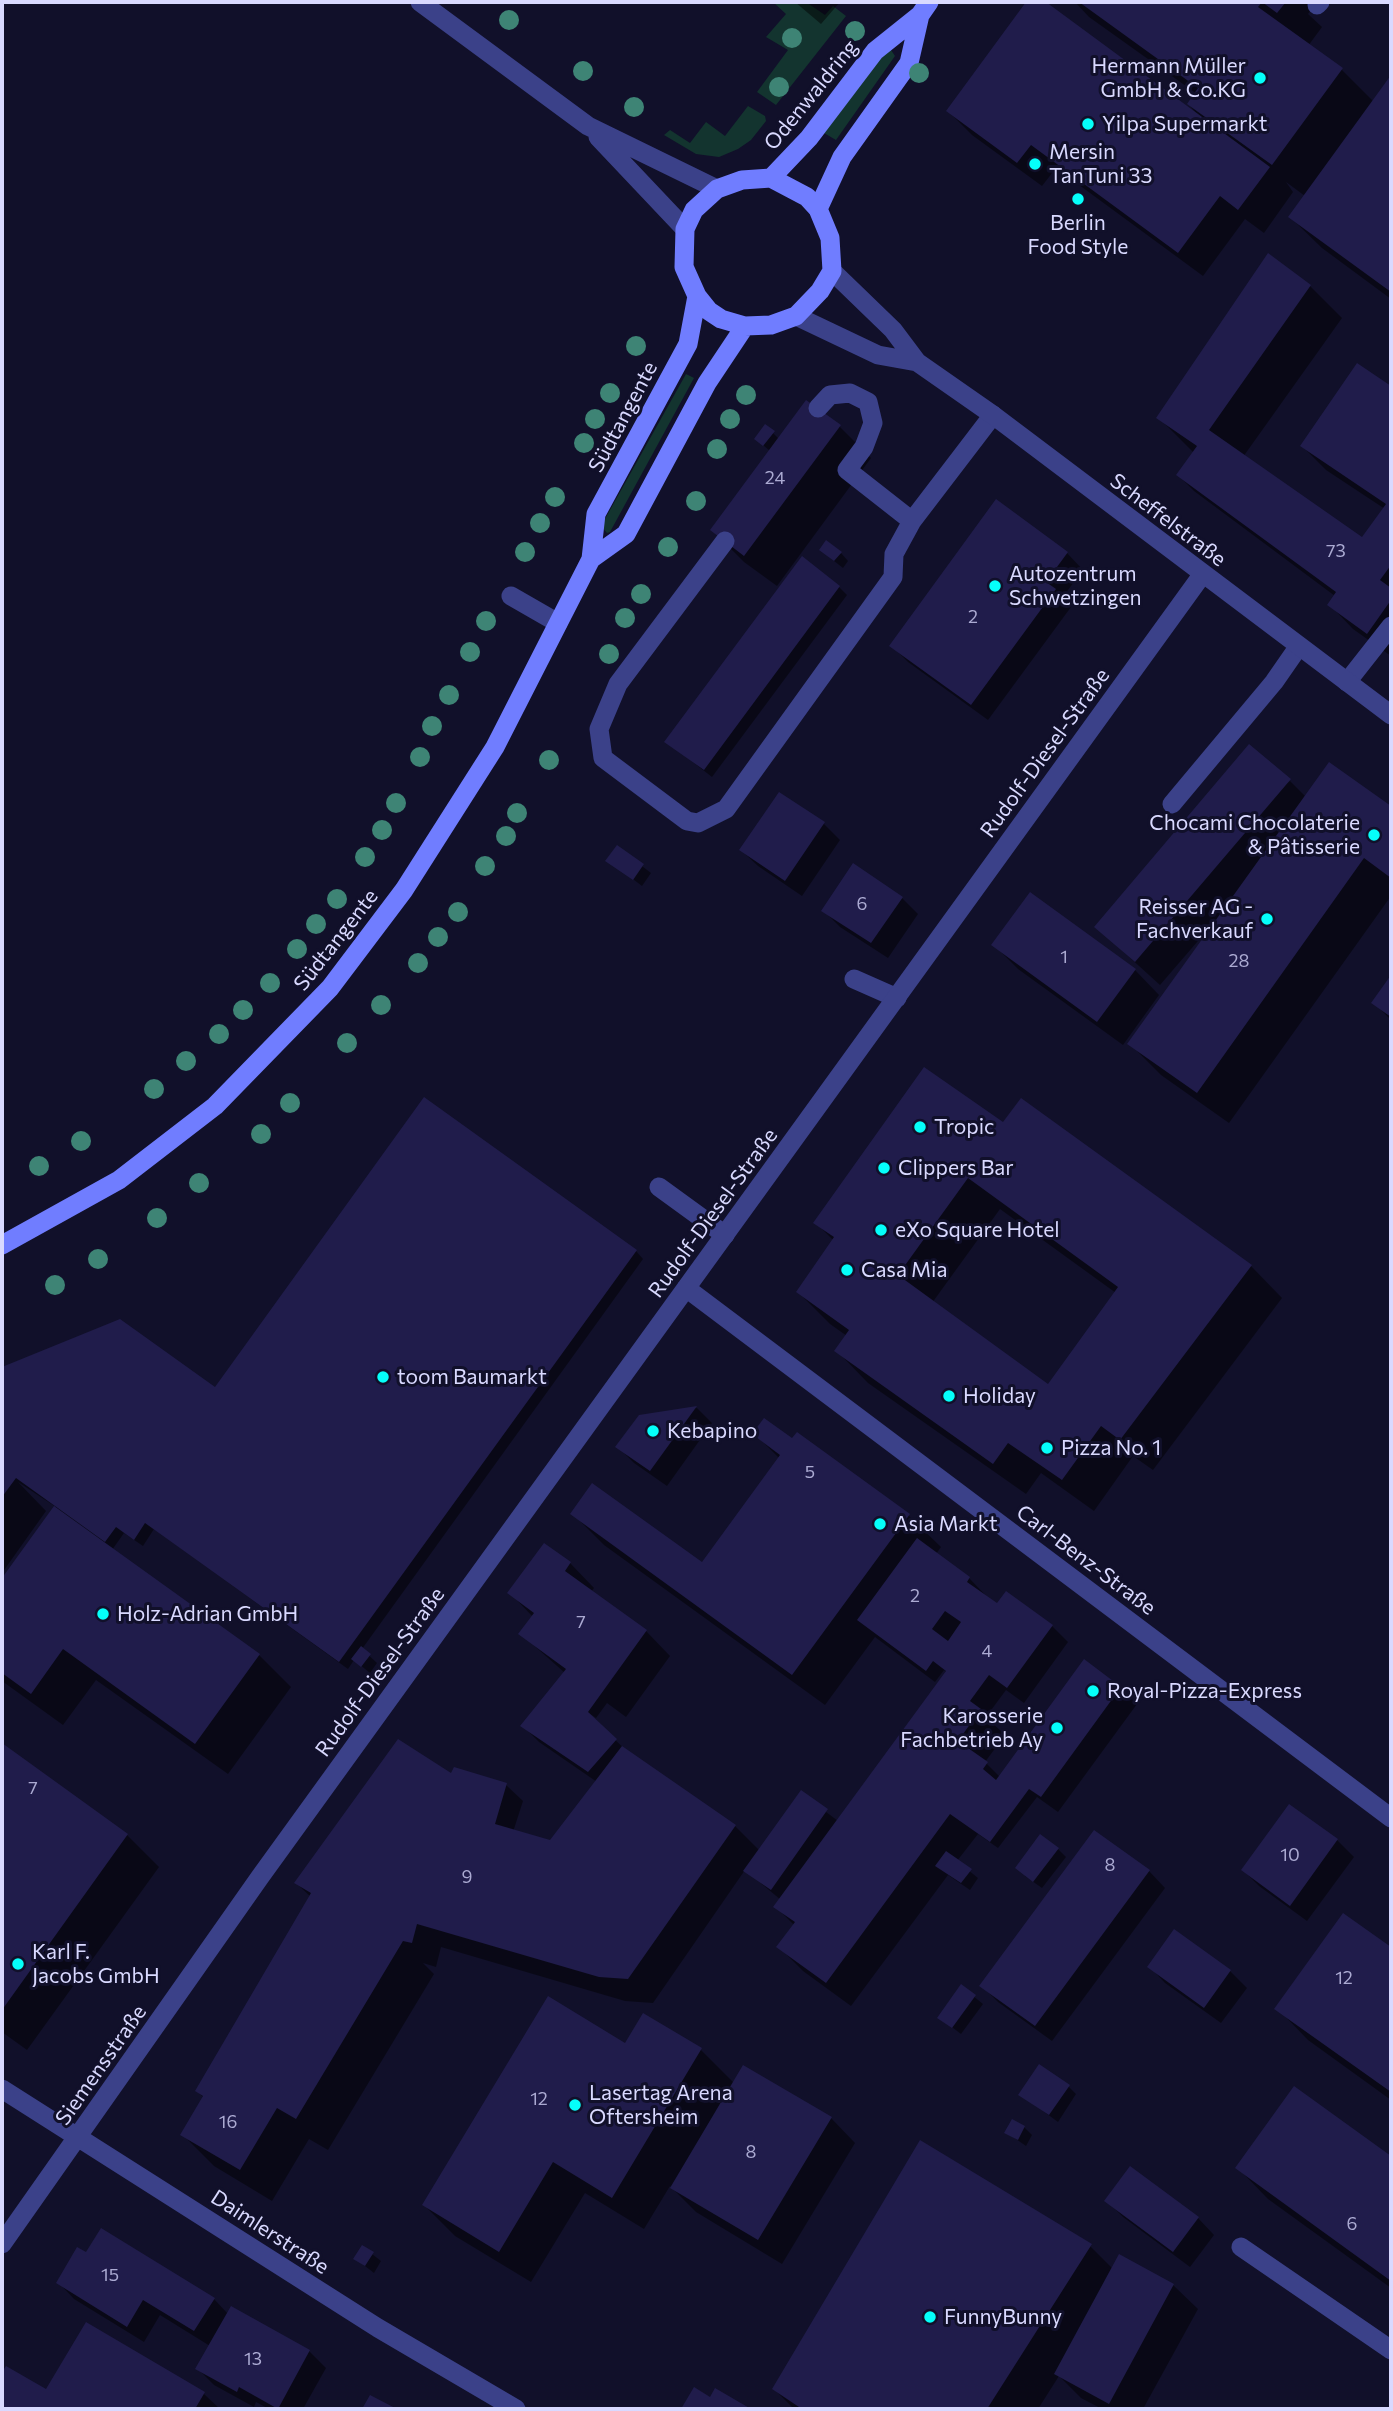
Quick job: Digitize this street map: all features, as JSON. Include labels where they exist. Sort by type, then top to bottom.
[{"type":"main road","name":"Odenwaldring","points":[[771,178],[809,138],[875,51],[925,8]]},
{"type":"main road","name":"Odenwaldring","points":[[818,209],[842,157],[909,63],[925,8]]},
{"type":"main road","points":[[771,178],[807,197],[818,209],[830,238],[832,271],[807,307],[796,316],[771,325],[745,326],[721,319],[697,296],[684,267],[685,229],[694,210],[717,189],[742,180],[771,178]]},
{"type":"main road","name":"Südtangente","points":[[2,1245],[119,1180],[204,1114],[275,1048],[330,988],[404,890],[495,747],[591,559],[596,514],[688,344],[697,296]]},
{"type":"main road","name":"Südtangente","points":[[591,559],[626,534],[707,383],[745,326]]},
{"type":"street","points":[[420,2],[588,126],[685,229]]},
{"type":"street","points":[[588,126],[717,189]]},
{"type":"street","name":"Scheffelstraße","points":[[832,271],[893,330],[917,362],[993,415],[1391,715]]},
{"type":"street","name":"Scheffelstraße","points":[[796,316],[878,355],[917,362]]},
{"type":"street","points":[[818,408],[830,395],[850,393],[868,402],[873,423],[864,447],[847,470],[912,521]]},
{"type":"street","points":[[724,541],[618,684],[599,729],[603,758],[687,821],[698,823],[726,809],[893,577],[894,554],[912,521],[993,415]]},
{"type":"street","name":"Rudolf-Diesel-Straße","points":[[260,1877],[1202,575]]},
{"type":"street","points":[[511,596],[558,623]]},
{"type":"street","points":[[1348,682],[1391,626]]},
{"type":"street","points":[[1172,804],[1274,682],[1299,646]]},
{"type":"street","points":[[854,979],[897,998]]},
{"type":"street","points":[[659,1186],[725,1235]]},
{"type":"street","name":"Carl-Benz-Straße","points":[[686,1288],[1391,1818]]},
{"type":"street","name":"Siemensstraße","points":[[2,2244],[260,1877]]},
{"type":"street","name":"Daimlerstraße","points":[[2,2090],[378,2328],[516,2409]]},
{"type":"street","points":[[1241,2247],[1391,2350]]},
{"type":"green space","points":[[773,2],[806,2],[825,15],[833,6],[846,16],[776,105],[757,92],[788,50],[766,37],[786,14]]},
{"type":"green space","points":[[889,47],[895,56],[836,140],[824,133]]},
{"type":"green space","points":[[748,106],[765,116],[766,121],[751,140],[719,157],[696,154],[664,135],[670,130],[690,143],[706,122],[725,136]]},
{"type":"green space","points":[[686,374],[694,378],[610,532],[607,533],[601,526]]},
{"type":"building","name":"Yilpa Supermarkt","points":[[1026,2],[1046,2],[1270,167],[1238,210],[1220,196],[1178,253],[1031,145],[1017,163],[946,111]]},
{"type":"building","name":"Hermann Müller GmbH & Co.KG","points":[[1079,2],[1262,2],[1258,7],[1343,68],[1272,165],[1187,104],[1198,88]]},
{"type":"building","points":[[1262,2],[1286,2],[1277,13]]},
{"type":"building","points":[[1391,75],[1391,292],[1288,217]]},
{"type":"building","points":[[1268,253],[1311,285],[1209,430],[1362,537],[1386,504],[1300,446],[1357,363],[1391,386],[1391,565],[1380,580],[1391,588],[1391,600],[1367,634],[1327,605],[1336,592],[1176,475],[1197,446],[1156,418]]},
{"type":"building","points":[[806,400],[841,425],[744,556],[710,530]]},
{"type":"building","points":[[765,424],[775,431],[763,446],[754,439]]},
{"type":"building","points":[[996,499],[1068,552],[1046,582],[1056,589],[971,705],[889,646]]},
{"type":"building","points":[[826,540],[842,552],[834,561],[819,550]]},
{"type":"building","points":[[802,556],[840,586],[704,770],[664,742]]},
{"type":"building","points":[[1249,744],[1291,779],[1135,962],[1094,927]]},
{"type":"building","points":[[1329,762],[1391,806],[1391,878],[1364,858],[1197,1093],[1127,1044]]},
{"type":"building","points":[[779,792],[825,822],[785,881],[739,850]]},
{"type":"building","points":[[617,845],[644,864],[633,880],[605,861]]},
{"type":"building","points":[[853,863],[903,897],[871,943],[821,911]]},
{"type":"building","points":[[1030,892],[1136,969],[1097,1022],[991,945]]},
{"type":"building","points":[[1391,975],[1391,1017],[1371,1003]]},
{"type":"building","points":[[924,1067],[1003,1122],[1021,1098],[1252,1265],[1120,1440],[1101,1426],[1062,1480],[1008,1443],[993,1464],[834,1351],[849,1330],[796,1292],[834,1237],[813,1223]],"holes":[[[968,1178],[1118,1287],[1048,1384],[898,1275]]]},
{"type":"building","name":"toom Baumarkt","points":[[424,1097],[637,1250],[339,1662],[145,1523],[134,1540],[116,1527],[105,1542],[16,1478],[2,1497],[2,1367],[120,1319],[215,1387]]},
{"type":"building","name":"Kebapino","points":[[697,1406],[650,1471],[615,1447],[639,1415]]},
{"type":"building","points":[[764,1418],[792,1438],[797,1432],[910,1514],[792,1675],[570,1514],[592,1483],[702,1562],[780,1455],[752,1434]]},
{"type":"building","name":"Holz-Adrian GmbH","points":[[54,1506],[260,1654],[195,1744],[63,1649],[31,1694],[2,1673],[2,1578]]},
{"type":"building","points":[[917,1538],[970,1577],[967,1582],[997,1603],[1006,1591],[1053,1625],[1007,1688],[989,1675],[970,1701],[981,1709],[958,1741],[988,1762],[983,1769],[996,1780],[1084,1659],[1121,1687],[1041,1797],[1029,1789],[990,1842],[950,1814],[826,1983],[776,1947],[795,1922],[773,1907],[946,1671],[933,1661],[926,1671],[857,1620]],"holes":[[[945,1611],[961,1622],[948,1641],[932,1629]]]},
{"type":"building","points":[[544,1543],[571,1562],[565,1571],[647,1630],[588,1712],[617,1739],[588,1772],[520,1726],[566,1669],[518,1634],[534,1613],[507,1593]]},
{"type":"building","points":[[361,1646],[371,1654],[361,1667],[351,1659]]},
{"type":"building","points":[[398,1739],[451,1773],[454,1767],[507,1783],[495,1824],[550,1840],[622,1746],[736,1825],[628,1979],[599,1977],[417,1924],[412,1943],[403,1941],[296,2119],[277,2108],[240,2170],[180,2135],[203,2096],[195,2091],[311,1893],[294,1883]]},
{"type":"building","points":[[2,1743],[128,1834],[2,2010]]},
{"type":"building","points":[[801,1790],[828,1809],[771,1890],[743,1871]]},
{"type":"building","points":[[1289,1804],[1338,1839],[1290,1906],[1241,1870]]},
{"type":"building","points":[[1094,1830],[1150,1870],[1035,2026],[979,1986]]},
{"type":"building","points":[[1040,1834],[1059,1848],[1033,1882],[1015,1868]]},
{"type":"building","points":[[946,1851],[972,1869],[961,1883],[935,1866]]},
{"type":"building","points":[[1343,1913],[1391,1947],[1391,2092],[1274,2009]]},
{"type":"building","points":[[1174,1929],[1231,1970],[1204,2008],[1147,1967]]},
{"type":"building","points":[[961,1984],[976,1995],[952,2028],[937,2018]]},
{"type":"building","name":"Lasertag Arena Oftersheim","points":[[548,1996],[625,2043],[643,2013],[702,2048],[612,2198],[553,2162],[499,2252],[422,2205]]},
{"type":"building","points":[[1039,2064],[1070,2085],[1049,2115],[1018,2095]]},
{"type":"building","points":[[743,2065],[832,2117],[758,2240],[670,2188]]},
{"type":"building","points":[[1294,2086],[1391,2156],[1391,2281],[1235,2168]]},
{"type":"building","points":[[1012,2119],[1025,2126],[1018,2140],[1004,2133]]},
{"type":"building","name":"FunnyBunny","points":[[920,2140],[1092,2244],[987,2409],[802,2409],[772,2389]]},
{"type":"building","points":[[1130,2166],[1199,2217],[1173,2252],[1104,2201]]},
{"type":"building","points":[[101,2228],[215,2298],[194,2331],[143,2300],[127,2327],[56,2283],[77,2247],[86,2252]]},
{"type":"building","points":[[362,2245],[374,2252],[365,2266],[353,2259]]},
{"type":"building","points":[[1119,2254],[1174,2284],[1109,2404],[1054,2374]]},
{"type":"building","points":[[231,2306],[310,2350],[278,2409],[239,2387],[237,2392],[195,2369]]},
{"type":"building","points":[[86,2322],[205,2392],[195,2409],[2,2409],[2,2372],[6,2366],[46,2389]]},
{"type":"building","points":[[694,2387],[710,2397],[715,2388],[751,2409],[681,2409]]},
{"type":"building","points":[[370,2395],[397,2409],[362,2409]]},
{"type":"place","name":"Hermann Müller GmbH & Co.KG","points":[[1260,78]]},
{"type":"place","name":"Yilpa Supermarkt","points":[[1088,124]]},
{"type":"place","name":"Mersin TanTuni 33","points":[[1035,164]]},
{"type":"place","name":"Berlin Food Style","points":[[1078,199]]},
{"type":"place","name":"Autozentrum Schwetzingen","points":[[995,586]]},
{"type":"place","name":"Chocami Chocolaterie & Pâtisserie","points":[[1374,835]]},
{"type":"place","name":"Reisser AG - Fachverkauf","points":[[1267,919]]},
{"type":"place","name":"Tropic","points":[[920,1127]]},
{"type":"place","name":"Clippers Bar","points":[[884,1168]]},
{"type":"place","name":"eXo Square Hotel","points":[[881,1230]]},
{"type":"place","name":"Casa Mia","points":[[847,1270]]},
{"type":"place","name":"toom Baumarkt","points":[[383,1377]]},
{"type":"place","name":"Holiday","points":[[949,1396]]},
{"type":"place","name":"Kebapino","points":[[653,1431]]},
{"type":"place","name":"Pizza No. 1","points":[[1047,1448]]},
{"type":"place","name":"Asia Markt","points":[[880,1524]]},
{"type":"place","name":"Holz-Adrian GmbH","points":[[103,1614]]},
{"type":"place","name":"Royal-Pizza-Express","points":[[1093,1691]]},
{"type":"place","name":"Karosserie Fachbetrieb Ay","points":[[1057,1728]]},
{"type":"place","name":"Karl F. Jacobs GmbH","points":[[18,1964]]},
{"type":"place","name":"Lasertag Arena Oftersheim","points":[[575,2105]]},
{"type":"place","name":"FunnyBunny","points":[[930,2317]]}]
